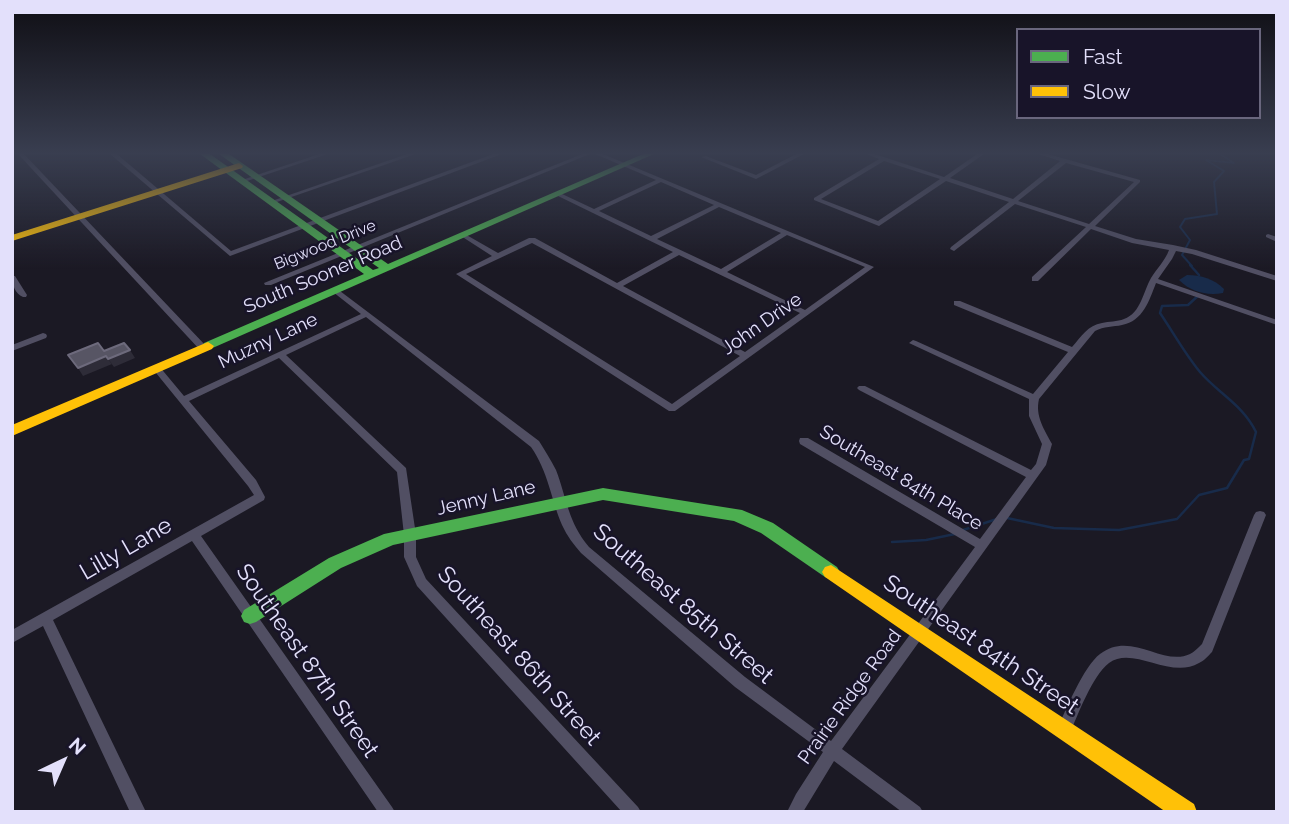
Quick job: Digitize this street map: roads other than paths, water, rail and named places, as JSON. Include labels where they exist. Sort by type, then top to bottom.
[{"type":"street","points":[[58,192],[203,348]]},
{"type":"street","points":[[12,232],[147,192]]},
{"type":"street","points":[[158,192],[230,254],[396,192]]},
{"type":"street","points":[[268,192],[319,221],[387,268]]},
{"type":"street","points":[[279,200],[301,192]]},
{"type":"street","name":"Bigwood Drive","points":[[268,283],[491,192]]},
{"type":"street","name":"South Sooner Road","points":[[12,431],[562,192]]},
{"type":"street","points":[[594,211],[634,192]]},
{"type":"street","points":[[692,192],[787,232]]},
{"type":"street","points":[[827,192],[816,199],[879,223],[925,192]]},
{"type":"street","points":[[987,192],[1146,243],[1213,258],[1277,279]]},
{"type":"street","points":[[954,248],[1024,192]]},
{"type":"street","points":[[1035,279],[1126,192]]},
{"type":"street","points":[[558,194],[806,313]]},
{"type":"street","points":[[279,200],[304,226],[372,275]]},
{"type":"street","points":[[653,239],[720,204]]},
{"type":"street","points":[[12,238],[78,214]]},
{"type":"street","points":[[722,272],[787,232]]},
{"type":"street","name":"John Drive","points":[[497,256],[460,274],[672,409],[870,267],[787,232]]},
{"type":"street","points":[[463,235],[497,256],[532,240],[744,355]]},
{"type":"street","points":[[1268,236],[1277,240]]},
{"type":"street","points":[[913,343],[1034,398],[1098,325],[1130,319],[1149,296],[1154,280],[1176,248]]},
{"type":"street","points":[[617,286],[679,252]]},
{"type":"street","points":[[12,278],[23,295]]},
{"type":"street","points":[[1154,280],[1277,323]]},
{"type":"street","name":"Southeast 85th Street","points":[[336,290],[535,444],[546,460],[568,528],[585,551],[740,682],[915,812]]},
{"type":"street","points":[[957,303],[1074,351]]},
{"type":"street","name":"Muzny Lane","points":[[183,400],[366,314]]},
{"type":"street","points":[[12,348],[43,336]]},
{"type":"street","name":"Southeast 86th Street","points":[[281,355],[399,466],[405,477],[410,557],[421,582],[431,595],[634,812]]},
{"type":"street","points":[[156,369],[183,400]]},
{"type":"street","points":[[862,388],[1033,476]]},
{"type":"street","name":"Prairie Ridge Road","points":[[795,812],[833,750],[1041,465],[1047,444],[1033,417],[1031,409],[1034,398]]},
{"type":"street","name":"Lilly Lane","points":[[12,638],[260,497],[252,483],[183,400]]},
{"type":"street","name":"Southeast 84th Place","points":[[804,441],[981,545]]},
{"type":"street","name":"Jenny Lane","points":[[250,616],[348,555],[390,539],[559,502],[603,494],[749,519]]},
{"type":"street","points":[[1064,730],[1094,672],[1109,656],[1118,652],[1136,653],[1183,663],[1200,657],[1207,648],[1260,515]]},
{"type":"street","name":"Southeast 84th Street","points":[[749,519],[919,630],[1186,812]]},
{"type":"street","name":"Southeast 87th Street","points":[[193,534],[387,812]]},
{"type":"street","points":[[46,619],[138,812]]},
{"type":"water","points":[[1187,275],[1212,280],[1224,289],[1223,293],[1211,294],[1194,290],[1179,280]]},
{"type":"waterway","points":[[1192,266],[1182,255],[1190,240],[1180,227],[1185,219],[1217,214],[1215,192]]},
{"type":"waterway","points":[[1190,265],[1199,275]]},
{"type":"waterway","points":[[1007,518],[1054,528],[1119,530],[1177,519],[1199,495],[1227,488],[1244,460],[1249,459],[1256,432],[1238,407],[1200,372],[1160,313],[1162,306],[1188,305],[1199,295]]},
{"type":"waterway","points":[[960,531],[997,519]]},
{"type":"waterway","points":[[892,542],[926,540],[955,534]]}]
